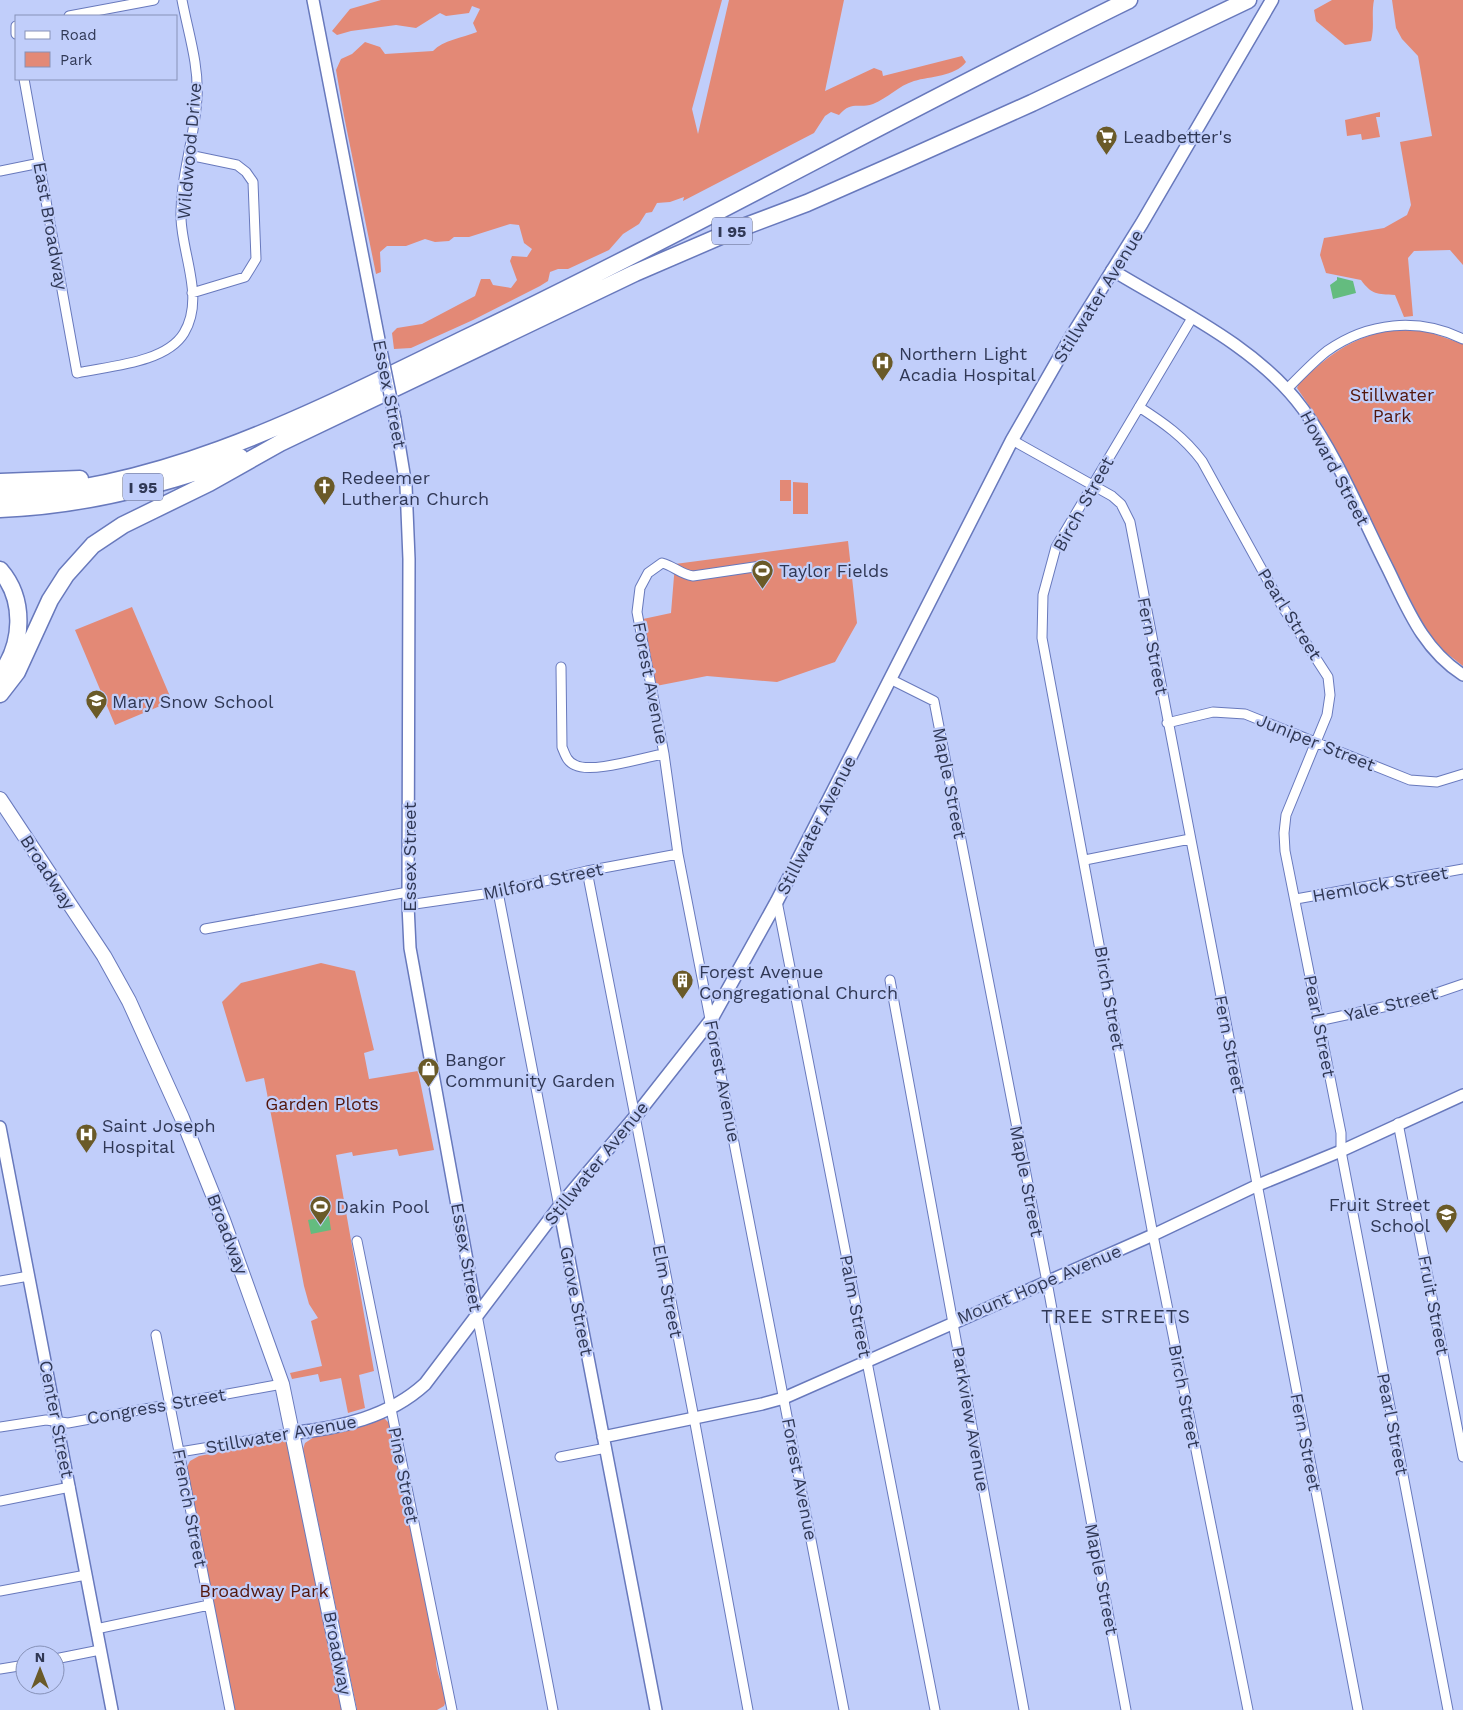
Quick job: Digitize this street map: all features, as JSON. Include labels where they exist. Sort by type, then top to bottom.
[{"type":"highway","name":"I 95","points":[[0,497],[66,491],[136,476],[188,462],[232,446],[333,402],[572,287],[926,102],[1129,0]]},
{"type":"highway","name":"I 95","points":[[0,509],[50,505],[132,490],[209,468],[280,443],[635,273],[843,187],[1032,103],[1248,0]]},
{"type":"highway","points":[[0,694],[17,672],[57,588],[80,558],[93,545],[123,525],[209,483],[280,443]]},
{"type":"highway","points":[[0,482],[49,481],[116,474],[136,476]]},
{"type":"highway","points":[[0,570],[14,594],[18,620],[12,655],[0,675]]},
{"type":"main road","name":"Stillwater Avenue","points":[[293,1433],[313,1431],[365,1419],[391,1408],[414,1394],[425,1384],[559,1207],[634,1118],[711,1020],[778,901],[1012,440],[1112,270],[1142,223],[1272,0]]},
{"type":"main road","name":"Broadway","points":[[0,799],[104,956],[129,1001],[174,1100],[221,1214],[282,1384],[349,1710]]},
{"type":"street","points":[[74,15],[154,0]]},
{"type":"street","name":"Wildwood Drive","points":[[77,373],[155,356],[169,350],[184,333],[194,308],[181,220],[195,117],[197,76],[182,0]]},
{"type":"street","name":"Essex Street","points":[[313,0],[395,419],[406,486],[409,559],[408,905],[410,948],[553,1710]]},
{"type":"street","name":"East Broadway","points":[[24,80],[77,373]]},
{"type":"street","points":[[189,155],[223,160],[237,165],[246,172],[253,182],[257,242],[256,259],[245,276],[192,293]]},
{"type":"street","points":[[0,170],[40,164]]},
{"type":"street","name":"Howard Street","points":[[1112,270],[1223,336],[1287,388],[1325,443],[1417,629],[1442,659],[1463,675]]},
{"type":"street","name":"Birch Street","points":[[1192,318],[1056,547],[1043,596],[1042,638],[1153,1235],[1248,1710]]},
{"type":"street","points":[[1287,388],[1326,352],[1361,332],[1381,327],[1412,324],[1440,329],[1463,339]]},
{"type":"street","name":"Pearl Street","points":[[1139,407],[1171,428],[1188,442],[1202,461],[1282,606],[1328,677],[1330,695],[1327,716],[1318,742],[1296,788],[1285,824],[1285,851],[1341,1133],[1341,1151],[1448,1710]]},
{"type":"street","name":"Fern Street","points":[[1012,440],[1112,496],[1122,504],[1130,522],[1167,723],[1258,1185],[1358,1710]]},
{"type":"street","name":"Forest Avenue","points":[[761,566],[692,576],[682,575],[671,565],[662,562],[648,573],[640,588],[637,612],[664,754],[678,854],[844,1710]]},
{"type":"street","points":[[561,667],[562,747],[566,758],[575,765],[588,768],[664,754]]},
{"type":"street","name":"Maple Street","points":[[890,679],[934,701],[1047,1282],[1126,1710]]},
{"type":"street","name":"Juniper Street","points":[[1167,723],[1213,712],[1227,711],[1245,714],[1410,780],[1437,782],[1463,774]]},
{"type":"street","points":[[1084,860],[1190,839]]},
{"type":"street","name":"Milford Street","points":[[408,905],[498,892],[587,871],[678,854]]},
{"type":"street","name":"Hemlock Street","points":[[1296,899],[1463,868]]},
{"type":"street","name":"Elm Street","points":[[587,871],[694,1418],[748,1710]]},
{"type":"street","points":[[205,929],[408,892]]},
{"type":"street","name":"Grove Street","points":[[498,892],[656,1710]]},
{"type":"street","name":"Palm Street","points":[[778,901],[935,1710]]},
{"type":"street","name":"Parkview Avenue","points":[[890,980],[1024,1710]]},
{"type":"street","name":"Yale Street","points":[[1318,1021],[1416,1000],[1463,984]]},
{"type":"street","name":"Mount Hope Avenue","points":[[604,1443],[694,1418],[784,1398],[1153,1235],[1258,1185],[1341,1151],[1398,1123],[1463,1095]]},
{"type":"street","name":"Fruit Street","points":[[1398,1123],[1463,1457]]},
{"type":"street","name":"Center Street","points":[[0,1128],[112,1710]]},
{"type":"street","name":"Pine Street","points":[[357,1240],[452,1710]]},
{"type":"street","points":[[0,1280],[29,1276]]},
{"type":"street","name":"French Street","points":[[156,1335],[230,1710]]},
{"type":"street","name":"Congress Street","points":[[0,1427],[46,1420],[68,1423],[168,1403],[282,1384]]},
{"type":"street","name":"Stillwater Avenue","points":[[180,1452],[293,1433]]},
{"type":"street","points":[[560,1457],[604,1443]]},
{"type":"street","points":[[0,1501],[70,1487]]},
{"type":"street","points":[[0,1591],[86,1575]]},
{"type":"street","points":[[96,1629],[209,1605]]},
{"type":"street","points":[[65,1657],[100,1650]]},
{"type":"street","points":[[0,1669],[15,1666]]},
{"type":"green space","points":[[381,0],[722,0],[692,109],[698,134],[729,0],[844,0],[825,91],[874,68],[882,71],[883,76],[962,56],[966,62],[955,71],[908,83],[873,104],[852,106],[839,115],[831,112],[825,116],[814,133],[683,201],[684,197],[670,202],[657,203],[652,212],[646,213],[639,224],[623,234],[609,250],[568,269],[558,269],[550,272],[548,281],[540,286],[473,320],[411,348],[394,349],[392,333],[397,328],[422,324],[475,296],[481,279],[490,279],[493,285],[511,288],[517,280],[510,261],[512,256],[527,257],[532,249],[524,243],[519,225],[510,224],[469,237],[454,237],[449,241],[435,242],[425,239],[406,246],[387,246],[380,252],[381,272],[376,274],[336,70],[341,59],[352,54],[365,42],[380,47],[385,54],[433,51],[447,42],[477,32],[473,23],[480,9],[472,6],[469,13],[446,16],[440,13],[416,28],[396,25],[351,31],[337,35],[332,31],[350,9]]},
{"type":"green space","points":[[1332,0],[1374,0],[1371,41],[1345,45],[1316,21],[1314,10]]},
{"type":"green space","points":[[1392,0],[1463,0],[1463,265],[1450,250],[1414,251],[1408,258],[1413,316],[1404,317],[1395,295],[1375,293],[1368,289],[1361,280],[1326,273],[1320,255],[1324,238],[1384,228],[1407,215],[1411,205],[1400,142],[1432,136],[1418,56],[1402,39],[1396,28]]},
{"type":"green space","points":[[1380,112],[1380,117],[1376,117],[1380,137],[1362,140],[1361,134],[1347,136],[1345,120]]},
{"type":"green space","name":"Stillwater Park","points":[[1391,330],[1423,330],[1463,344],[1463,666],[1445,652],[1425,629],[1326,431],[1297,388],[1299,383],[1310,373],[1341,349],[1377,333]]},
{"type":"green space","points":[[780,480],[791,480],[791,501],[780,501]]},
{"type":"green space","points":[[793,482],[808,483],[808,514],[793,514]]},
{"type":"green space","name":"Taylor Fields","points":[[848,541],[857,623],[835,662],[777,682],[707,676],[656,686],[643,619],[671,613],[675,564]]},
{"type":"green space","points":[[132,607],[172,701],[115,725],[75,630]]},
{"type":"green space","name":"Garden Plots","points":[[321,963],[355,971],[374,1050],[364,1053],[369,1079],[418,1071],[434,1150],[399,1156],[397,1149],[353,1156],[352,1152],[336,1155],[374,1371],[359,1375],[365,1408],[348,1413],[341,1378],[320,1382],[318,1374],[292,1379],[290,1373],[322,1366],[311,1321],[318,1318],[309,1304],[304,1286],[264,1078],[246,1082],[222,1002],[241,983]]},
{"type":"green space","name":"Broadway Park","points":[[384,1418],[390,1424],[437,1653],[436,1666],[445,1695],[444,1706],[437,1710],[357,1710],[303,1449],[305,1443],[314,1437],[351,1429]]},
{"type":"green space","name":"Broadway Park","points":[[282,1440],[287,1442],[289,1449],[342,1710],[235,1710],[186,1469],[190,1461],[199,1456]]},
{"type":"shaded area","points":[[1337,277],[1353,281],[1356,293],[1333,299],[1330,285],[1337,280]]},
{"type":"shaded area","name":"Dakin Pool","points":[[329,1216],[331,1230],[311,1234],[308,1220]]},
{"type":"place","name":"Leadbetter's","points":[[1107,155]]},
{"type":"place","name":"Northern Light Acadia Hospital","points":[[883,382]]},
{"type":"place","name":"Redeemer Lutheran Church","points":[[325,506]]},
{"type":"place","name":"Taylor Fields","points":[[763,589]]},
{"type":"place","name":"Mary Snow School","points":[[96,720]]},
{"type":"place","name":"Forest Avenue Congregational Church","points":[[683,1000]]},
{"type":"place","name":"Bangor Community Garden","points":[[429,1088]]},
{"type":"place","name":"Saint Joseph Hospital","points":[[86,1154]]},
{"type":"place","name":"Dakin Pool","points":[[320,1225]]},
{"type":"place","name":"Fruit Street School","points":[[1446,1233]]},
{"type":"district","name":"TREE STREETS","points":[[1116,1316]]}]
